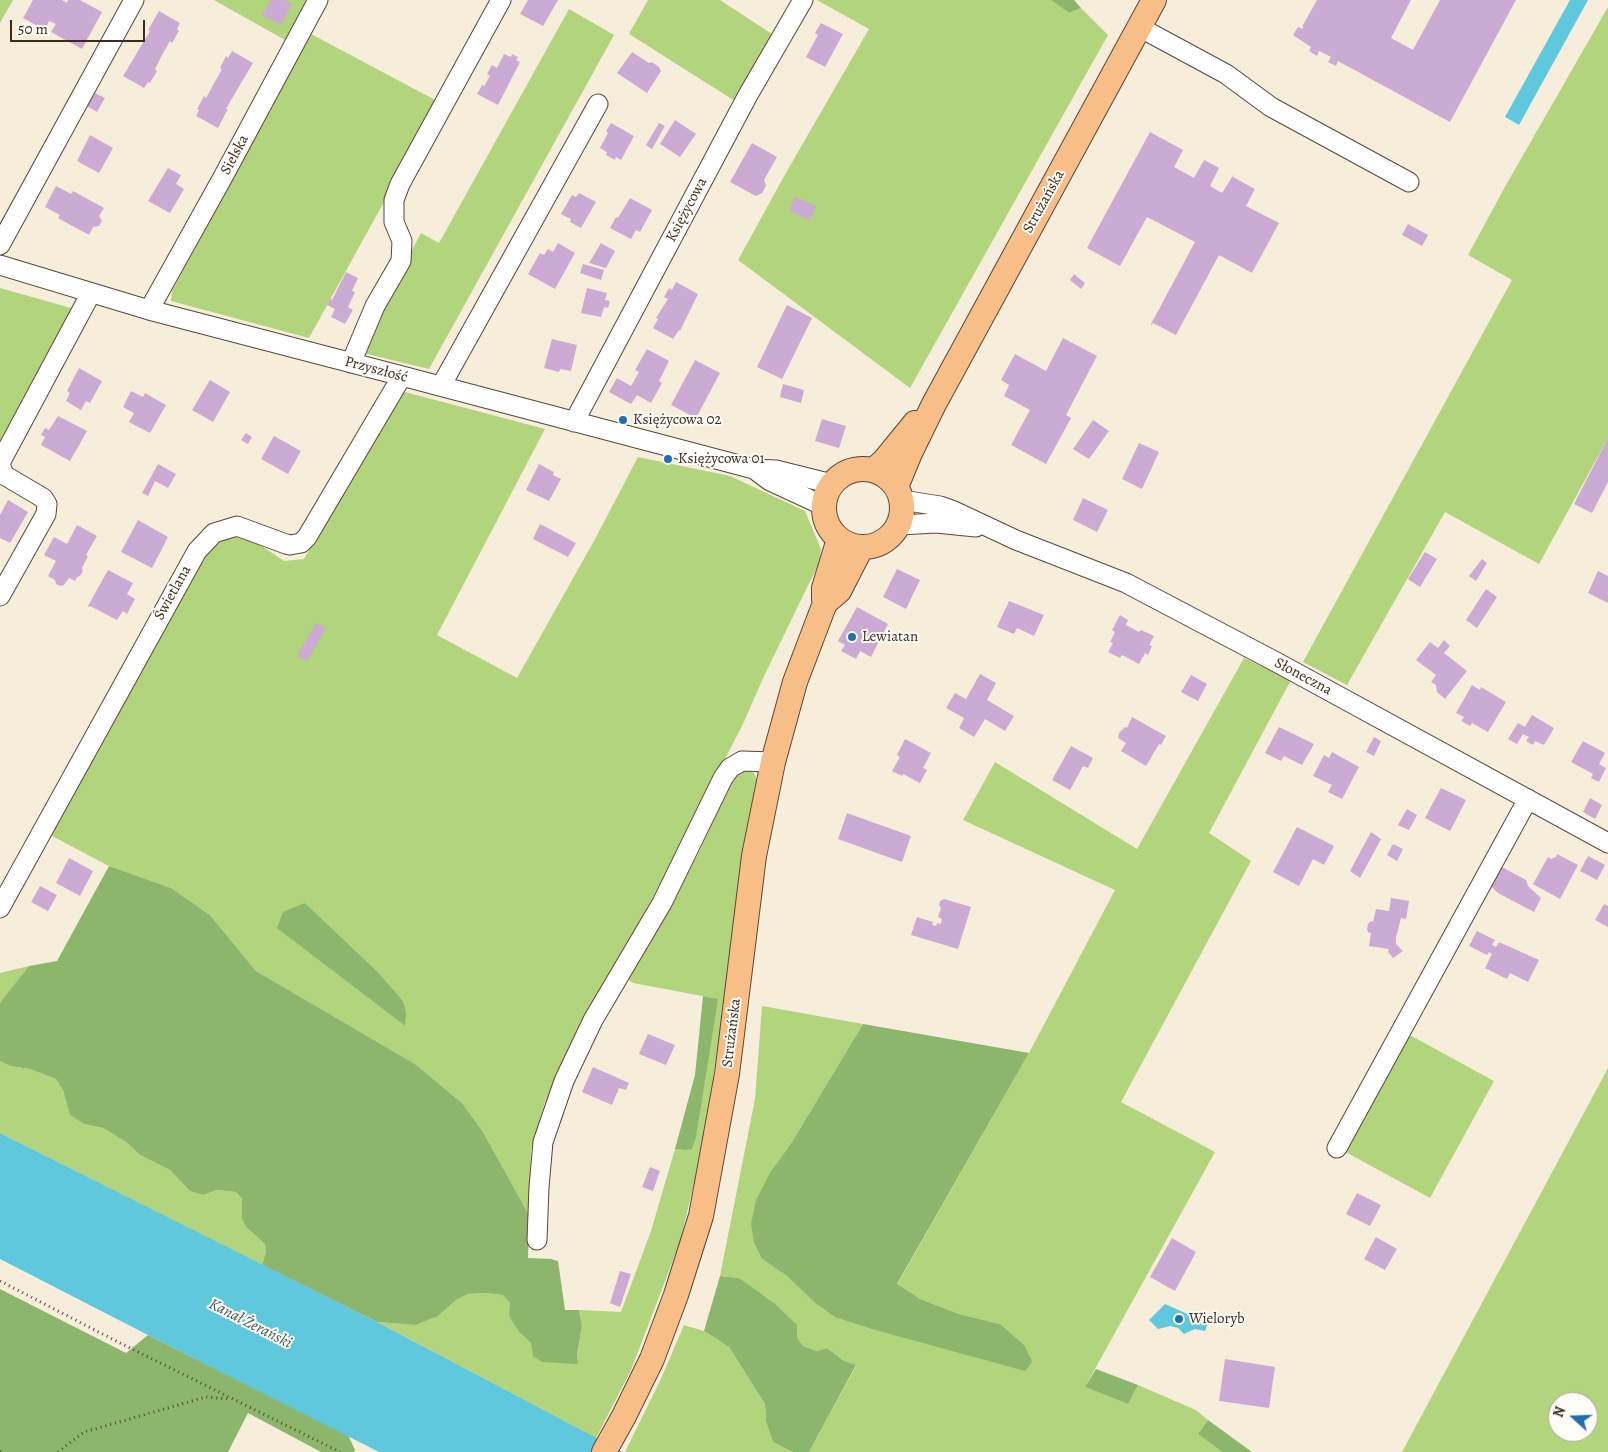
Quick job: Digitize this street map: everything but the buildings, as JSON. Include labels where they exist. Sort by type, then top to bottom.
[{"type":"main road","name":"Strużańska","points":[[899,493],[910,453],[934,404],[1154,0]]},
{"type":"main road","name":"Strużańska","points":[[874,470],[934,404]]},
{"type":"main road","points":[[851,470],[874,470],[884,474],[899,493],[903,514],[893,535],[883,542],[872,548],[847,545],[839,539],[825,518],[826,494],[832,484],[851,470]]},
{"type":"main road","name":"Strużańska","points":[[604,1452],[652,1359],[676,1295],[701,1216],[727,1074],[754,856],[772,762],[795,682],[825,603],[824,588],[839,539]]},
{"type":"main road","name":"Strużańska","points":[[825,603],[839,591],[860,548]]},
{"type":"street","points":[[0,245],[134,0]]},
{"type":"street","name":"Sielska","points":[[149,310],[318,0]]},
{"type":"street","points":[[351,363],[375,306],[401,261],[402,241],[394,222],[394,200],[400,184],[501,0]]},
{"type":"street","name":"Księżycowa","points":[[574,422],[748,95],[803,0]]},
{"type":"street","points":[[1139,27],[1226,74],[1271,107],[1409,182]]},
{"type":"street","points":[[441,386],[598,104]]},
{"type":"street","name":"Przyszłość","points":[[0,265],[149,310],[574,422],[754,469],[776,470],[832,484]]},
{"type":"street","points":[[0,596],[46,514],[47,504],[43,498],[4,474],[0,464],[91,293]]},
{"type":"street","name":"Świetlana","points":[[0,908],[197,551],[214,533],[237,526],[290,545],[301,543],[307,537],[402,376]]},
{"type":"street","name":"Przyszłość","points":[[754,469],[770,481],[824,506]]},
{"type":"street","name":"Słoneczna","points":[[899,493],[940,506],[989,528],[1126,583],[1608,843]]},
{"type":"street","name":"Słoneczna","points":[[899,525],[936,523],[989,528]]},
{"type":"street","points":[[538,1240],[539,1187],[543,1142],[564,1081],[593,1020],[662,903],[723,778],[730,768],[742,761],[772,762]]},
{"type":"street","points":[[1337,1148],[1528,799]]},
{"type":"path","points":[[0,1281],[111,1339],[340,1452]]},
{"type":"path","points":[[58,1452],[84,1432],[206,1397],[232,1399]]},
{"type":"green space","points":[[0,0],[13,0],[0,23]]},
{"type":"green space","points":[[214,0],[307,0],[285,40]]},
{"type":"green space","points":[[648,0],[720,0],[772,34],[735,101],[629,34]]},
{"type":"green space","points":[[817,0],[1051,0],[1069,13],[1081,8],[1108,35],[910,388],[738,260],[869,29]]},
{"type":"green space","points":[[1051,0],[1074,0],[1081,8],[1069,13]]},
{"type":"green space","points":[[1608,7],[1608,438],[1539,564],[1445,512],[1347,685],[1303,662],[1512,280],[1468,255]]},
{"type":"green space","points":[[569,9],[614,35],[429,369],[363,353],[362,343],[421,233],[439,243]]},
{"type":"green space","points":[[311,34],[439,102],[309,338],[171,301],[172,291]]},
{"type":"green space","points":[[0,288],[78,310],[0,449]]},
{"type":"green space","points":[[401,391],[545,429],[437,635],[517,678],[594,541],[638,457],[730,476],[805,511],[821,549],[819,563],[742,726],[545,1102],[531,1150],[529,1215],[483,1132],[462,1103],[415,1064],[256,971],[210,915],[171,888],[109,866],[50,835],[204,553],[215,541],[232,535],[250,538],[284,561],[304,559]],"holes":[[[305,903],[379,973],[403,1001],[405,1026],[278,928]]]},
{"type":"green space","points":[[1244,658],[1291,680],[1209,833],[1251,861],[1121,1102],[1215,1152],[1085,1387],[1128,1404],[1138,1385],[1196,1410],[1208,1420],[1198,1434],[1222,1452],[809,1452],[856,1366],[844,1361],[827,1348],[817,1351],[803,1346],[754,1291],[739,1278],[720,1276],[755,1099],[762,1006],[863,1024],[792,1142],[771,1171],[762,1259],[787,1276],[814,1302],[1000,1324],[959,1314],[920,1299],[897,1285],[1029,1053],[1115,890],[963,820],[995,762],[1137,849]]},
{"type":"green space","points":[[748,770],[754,773],[757,780],[703,1147],[680,1241],[631,1370],[596,1438],[377,1322],[416,1325],[438,1316],[456,1300],[468,1294],[486,1293],[503,1295],[510,1303],[520,1333],[531,1343],[578,1364],[577,1356],[582,1326],[579,1310],[621,1312],[651,1231],[675,1149],[685,1150],[713,998],[633,983],[626,978],[666,913],[700,850],[730,781],[741,771]]},
{"type":"green space","points":[[109,866],[171,888],[210,915],[256,971],[415,1064],[462,1103],[483,1132],[529,1215],[528,1258],[558,1261],[565,1310],[579,1310],[582,1326],[577,1355],[578,1364],[542,1362],[533,1356],[531,1343],[520,1333],[509,1316],[510,1303],[503,1295],[486,1293],[468,1294],[456,1300],[438,1316],[416,1325],[377,1322],[262,1265],[266,1252],[265,1244],[246,1227],[242,1219],[242,1199],[236,1192],[217,1190],[203,1195],[190,1191],[170,1170],[140,1155],[126,1142],[103,1128],[84,1124],[70,1115],[63,1090],[56,1079],[30,1069],[10,1066],[0,1061],[0,1003],[29,966],[57,961]]},
{"type":"green space","points":[[305,903],[379,973],[403,1001],[406,1014],[405,1026],[277,928],[283,912]]},
{"type":"green space","points":[[29,966],[8,994],[0,1003],[0,973]]},
{"type":"green space","points":[[703,996],[718,999],[696,1137],[692,1149],[675,1149],[695,1075]]},
{"type":"green space","points":[[863,1024],[1029,1053],[897,1284],[920,1299],[959,1314],[1000,1324],[1025,1346],[1032,1362],[1025,1371],[835,1317],[814,1302],[787,1276],[762,1259],[754,1242],[751,1224],[756,1200],[771,1171],[792,1142]]},
{"type":"green space","points":[[1406,1033],[1494,1081],[1430,1198],[1342,1150]]},
{"type":"green space","points":[[0,1061],[10,1066],[30,1069],[56,1079],[63,1090],[70,1115],[84,1124],[103,1128],[126,1142],[140,1155],[170,1170],[190,1191],[203,1195],[217,1190],[236,1192],[242,1199],[242,1219],[246,1227],[265,1244],[266,1252],[262,1265],[0,1133]]},
{"type":"green space","points":[[1608,1068],[1608,1452],[1402,1452]]},
{"type":"green space","points":[[720,1276],[739,1278],[775,1304],[797,1325],[797,1338],[803,1346],[817,1351],[827,1348],[844,1361],[856,1365],[809,1452],[793,1452],[773,1442],[766,1422],[765,1404],[729,1347],[704,1331]]},
{"type":"green space","points":[[0,1289],[126,1353],[148,1335],[348,1435],[355,1450],[354,1452],[321,1452],[248,1413],[228,1452],[0,1452]]},
{"type":"green space","points":[[684,1325],[704,1331],[729,1347],[765,1404],[766,1422],[773,1442],[793,1452],[625,1452],[660,1381]]},
{"type":"green space","points":[[1096,1369],[1138,1385],[1128,1404],[1085,1387]]},
{"type":"green space","points":[[1208,1420],[1252,1452],[1222,1452],[1198,1434]]},
{"type":"water","points":[[1570,0],[1588,0],[1519,125],[1505,117]]},
{"type":"water","name":"Kanał Żerański","points":[[0,1133],[377,1322],[623,1452],[379,1452],[148,1335],[0,1259]]},
{"type":"water","points":[[1165,1304],[1208,1323],[1205,1331],[1195,1329],[1184,1334],[1178,1328],[1170,1326],[1158,1329],[1149,1320]]},
{"type":"place","name":"Księżycowa 02","points":[[623,420]]},
{"type":"place","name":"Księżycowa 01","points":[[668,459]]},
{"type":"place","name":"Lewiatan","points":[[852,637]]},
{"type":"place","name":"Wieloryb","points":[[1179,1319]]}]
